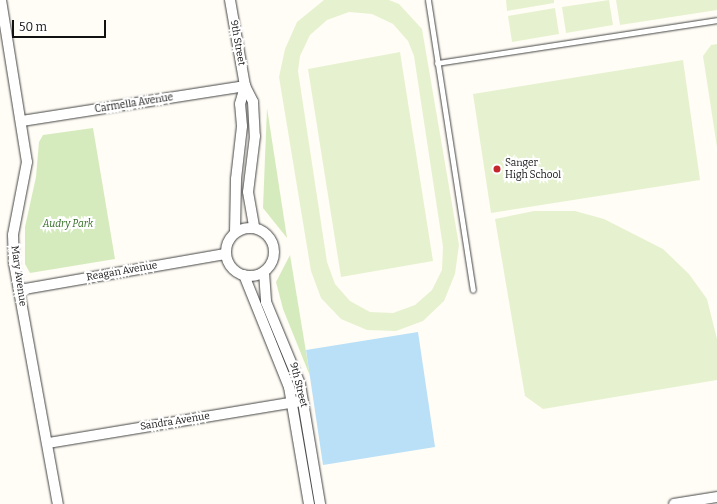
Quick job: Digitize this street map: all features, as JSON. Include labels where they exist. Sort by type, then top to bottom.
[{"type":"street","name":"Mary Avenue","points":[[2,0],[27,162],[13,235],[19,290],[48,442],[58,504]]},
{"type":"street","name":"9th Street","points":[[230,0],[245,86],[253,102],[255,119],[248,179],[254,227]]},
{"type":"street","name":"Carmella Avenue","points":[[22,122],[245,86]]},
{"type":"street","name":"9th Street","points":[[235,232],[236,178],[242,126],[240,104],[245,86]]},
{"type":"street","points":[[254,227],[268,234],[275,248],[272,263],[264,272],[244,275],[230,266],[226,254],[228,242],[235,232],[254,227]]},
{"type":"street","name":"Reagan Avenue","points":[[19,290],[226,254]]},
{"type":"street","name":"9th Street","points":[[264,272],[266,302],[294,362],[303,401],[320,504]]},
{"type":"street","name":"9th Street","points":[[244,275],[262,326],[283,367],[292,402],[309,504]]},
{"type":"street","name":"Sandra Avenue","points":[[48,442],[303,401]]},
{"type":"street","points":[[674,504],[701,503],[717,497]]},
{"type":"lane","points":[[428,0],[473,290]]},
{"type":"lane","points":[[437,63],[717,20]]},
{"type":"green space","points":[[324,0],[389,0],[399,4],[422,29],[459,245],[455,274],[444,301],[423,321],[396,331],[367,330],[341,319],[321,298],[311,271],[279,77],[285,49],[297,22]],"holes":[[[349,12],[372,14],[393,24],[408,41],[414,56],[443,247],[442,270],[432,290],[415,305],[393,313],[370,312],[350,301],[335,284],[327,262],[298,71],[300,56],[310,35],[327,20]]]},
{"type":"green space","points":[[506,0],[554,0],[554,3],[507,11]]},
{"type":"green space","points":[[609,0],[613,25],[566,33],[562,7]]},
{"type":"green space","points":[[616,0],[717,0],[717,10],[620,25]]},
{"type":"green space","points":[[555,8],[559,34],[512,42],[508,16]]},
{"type":"green space","points":[[717,44],[717,147],[703,56],[711,45]]},
{"type":"green space","points":[[400,52],[433,261],[341,277],[308,69]]},
{"type":"green space","points":[[683,60],[700,180],[491,213],[473,94]]},
{"type":"green space","points":[[267,108],[287,238],[263,208]]},
{"type":"green space","name":"Audry Park","points":[[93,128],[115,259],[30,273],[25,264],[25,227],[36,177],[39,142],[43,135]]},
{"type":"green space","points":[[534,211],[575,211],[604,219],[663,249],[689,274],[707,299],[717,339],[717,380],[543,409],[525,396],[495,219]]},
{"type":"green space","points":[[290,255],[310,376],[283,309],[276,282]]},
{"type":"water","points":[[418,332],[435,447],[323,465],[306,350]]},
{"type":"place","name":"Sanger High School","points":[[497,169]]}]
